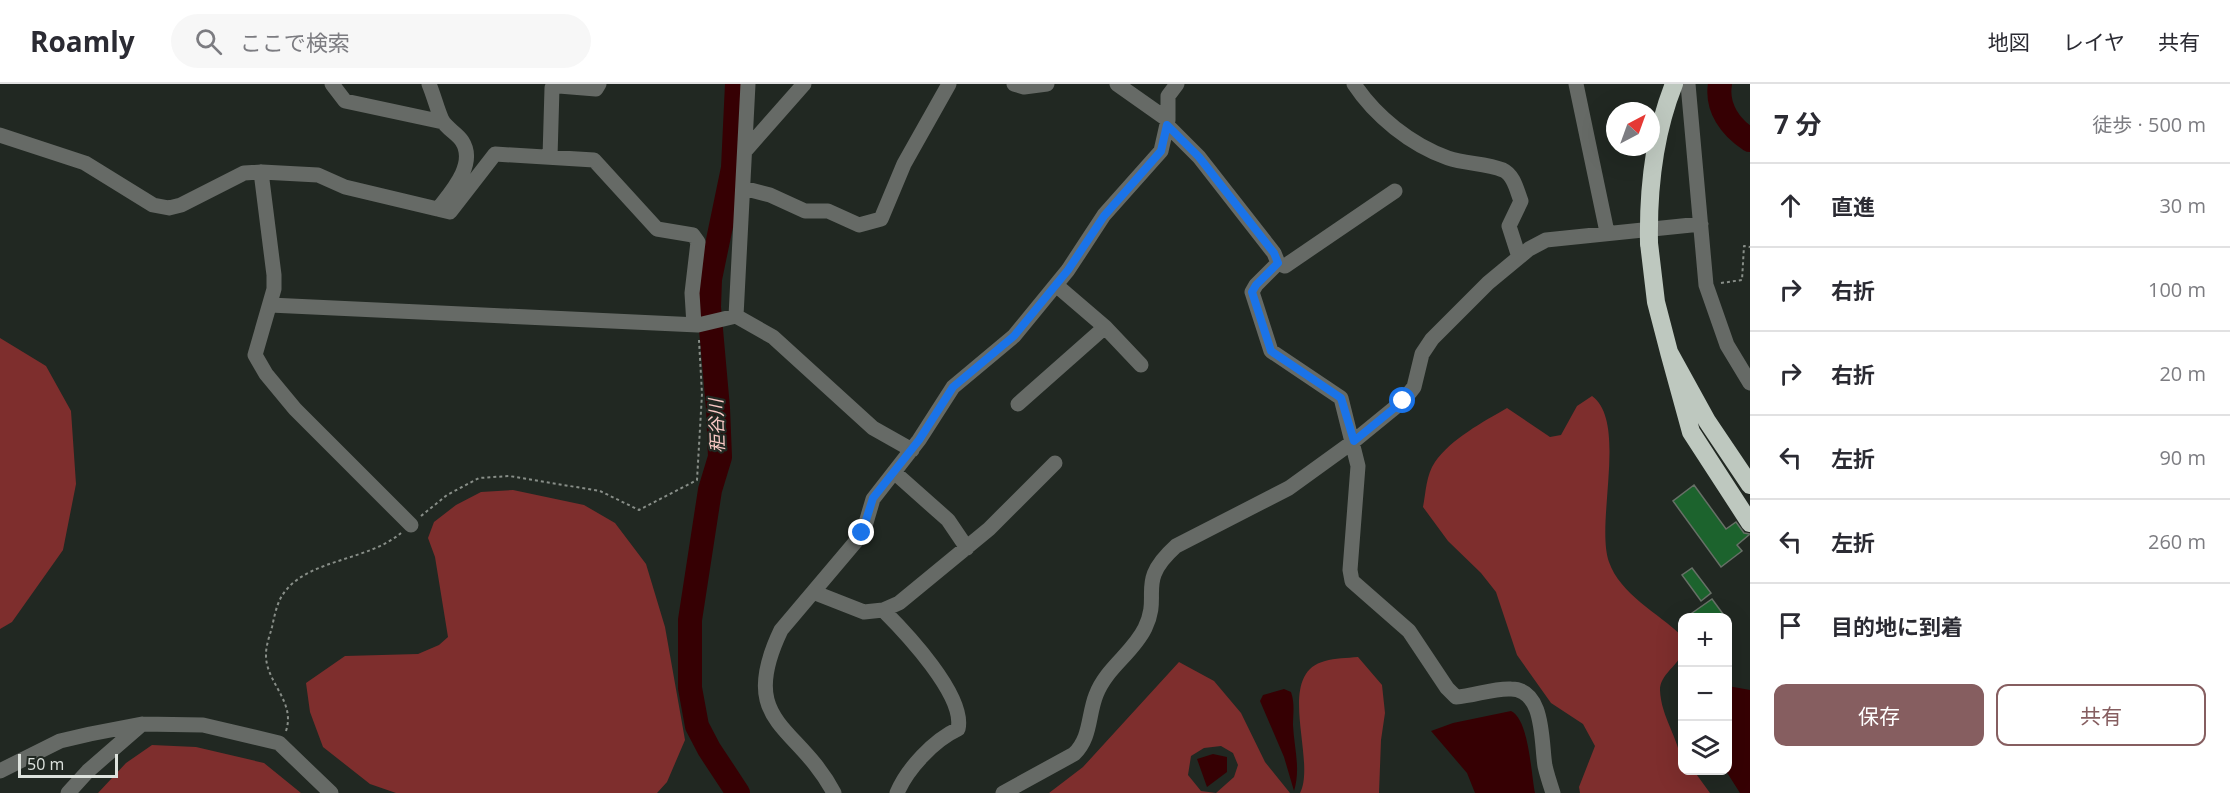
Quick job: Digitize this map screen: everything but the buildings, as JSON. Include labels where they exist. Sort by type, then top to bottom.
[{"type":"highway","points":[[1674,84],[1655,148],[1648,204],[1649,243],[1656,302],[1691,432],[1750,523]]},
{"type":"highway","points":[[1669,352],[1707,421],[1750,485]]},
{"type":"street","points":[[332,84],[345,100],[443,122]]},
{"type":"street","points":[[429,84],[443,122],[462,141],[465,166],[458,183],[438,209]]},
{"type":"street","points":[[550,157],[552,88],[559,86],[596,89],[599,84]]},
{"type":"street","points":[[736,315],[748,84]]},
{"type":"street","points":[[745,151],[804,84]]},
{"type":"street","points":[[743,188],[770,195],[805,211],[828,211],[859,225],[881,219],[904,164],[949,84]]},
{"type":"street","points":[[1014,84],[1024,87],[1047,84]]},
{"type":"street","points":[[1117,84],[1167,122],[1199,157],[1274,253],[1278,263],[1285,266],[1395,191]]},
{"type":"street","points":[[834,793],[814,761],[773,717],[766,697],[765,674],[772,648],[781,630],[862,533],[873,498],[912,450],[953,387],[1014,336],[1056,285],[1104,216],[1161,151],[1167,122],[1168,96],[1177,84]]},
{"type":"street","points":[[1354,84],[1373,109],[1425,147],[1449,158],[1504,170],[1512,178],[1521,201],[1509,226],[1520,257]]},
{"type":"street","points":[[1576,84],[1607,232]]},
{"type":"street","points":[[1688,84],[1706,285],[1727,345],[1750,383]]},
{"type":"street","points":[[0,135],[86,163],[140,198],[153,205],[169,208],[181,205],[244,172],[261,172],[318,175],[345,187],[450,212],[495,154],[594,160],[657,229],[693,235],[698,242],[692,292],[696,325]]},
{"type":"street","points":[[261,172],[274,275],[270,305],[255,355],[266,374],[295,409],[411,525]]},
{"type":"street","points":[[1003,793],[1074,754],[1082,746],[1095,695],[1104,679],[1146,627],[1150,613],[1152,575],[1168,552],[1290,488],[1354,441],[1403,401],[1414,387],[1422,354],[1432,339],[1488,283],[1520,257],[1546,240],[1701,224]]},
{"type":"street","points":[[1278,263],[1252,292],[1271,351],[1341,398],[1354,441],[1358,466],[1350,570],[1352,581],[1409,631],[1447,688],[1456,697],[1511,689],[1521,691],[1533,701],[1538,713],[1545,769],[1553,793]]},
{"type":"street","points":[[1056,285],[1105,327],[1141,365]]},
{"type":"street","points":[[270,305],[696,325],[736,315],[773,337],[873,428],[912,450]]},
{"type":"street","points":[[1018,404],[1105,327]]},
{"type":"street","points":[[813,592],[864,612],[883,610],[899,603],[967,548],[1055,463]]},
{"type":"street","points":[[894,472],[948,520],[967,548]]},
{"type":"street","points":[[883,610],[930,660],[960,722],[958,729],[934,746],[902,781],[897,793]]},
{"type":"street","points":[[68,793],[88,771],[142,724]]},
{"type":"street","points":[[0,771],[60,741],[142,724],[202,725],[279,743],[332,793]]},
{"type":"path","points":[[1706,285],[1742,280],[1744,246],[1750,247]]},
{"type":"path","points":[[279,743],[287,728],[287,705],[272,679],[266,654],[278,603],[287,588],[303,577],[371,552],[411,525],[447,495],[479,478],[509,476],[600,491],[639,510],[697,480],[702,394],[696,325]]},
{"type":"shaded area","points":[[0,338],[46,366],[71,411],[76,484],[63,550],[12,622],[0,629]]},
{"type":"shaded area","points":[[1592,396],[1602,409],[1608,427],[1610,449],[1606,544],[1609,562],[1622,584],[1678,633],[1678,660],[1665,675],[1660,690],[1664,711],[1678,747],[1678,775],[1697,775],[1710,793],[1580,793],[1579,787],[1595,746],[1583,724],[1551,703],[1517,655],[1496,592],[1481,573],[1448,541],[1423,507],[1428,478],[1435,462],[1468,432],[1507,408],[1550,437],[1561,435],[1577,406]]},
{"type":"shaded area","points":[[513,490],[584,505],[615,523],[646,564],[665,627],[685,740],[667,782],[657,793],[396,793],[370,784],[323,747],[310,712],[306,683],[345,656],[418,654],[439,645],[448,637],[435,557],[428,538],[434,522],[456,505],[481,492]]},
{"type":"shaded area","points":[[1358,657],[1382,685],[1385,713],[1381,740],[1379,793],[1300,793],[1304,778],[1299,700],[1302,682],[1310,669],[1325,661]]},
{"type":"shaded area","points":[[1179,662],[1214,681],[1241,713],[1265,762],[1290,793],[1216,793],[1049,793],[1083,767]],"holes":[[[1221,746],[1233,753],[1238,765],[1234,777],[1216,793],[1201,791],[1188,775],[1191,756],[1204,748]]]},
{"type":"shaded area","points":[[1732,687],[1750,690],[1750,793],[1740,793],[1729,775],[1732,775]]},
{"type":"shaded area","points":[[1284,689],[1291,692],[1294,708],[1293,725],[1297,766],[1294,791],[1284,757],[1260,701],[1263,695]]},
{"type":"shaded area","points":[[1511,711],[1517,716],[1525,735],[1535,793],[1475,793],[1467,773],[1431,731],[1453,723]]},
{"type":"shaded area","points":[[152,745],[196,747],[264,763],[301,793],[98,793],[126,763]]},
{"type":"shaded area","points":[[1213,754],[1227,757],[1227,772],[1207,787],[1197,759]]},
{"type":"waterway","name":"秬谷川","points":[[737,84],[733,168],[710,279],[709,307],[720,457],[710,490],[690,620],[690,688],[697,726],[738,793]]},
{"type":"waterway","points":[[1720,84],[1720,101],[1726,116],[1737,130],[1750,140]]},
{"type":"route","points":[[862,533],[873,498],[919,440],[953,387],[962,377],[1014,336],[1068,270],[1104,216],[1161,151],[1167,125],[1199,157],[1274,253],[1278,263],[1262,277],[1252,292],[1271,351],[1285,363],[1335,392],[1341,398],[1354,441],[1403,401]]}]
